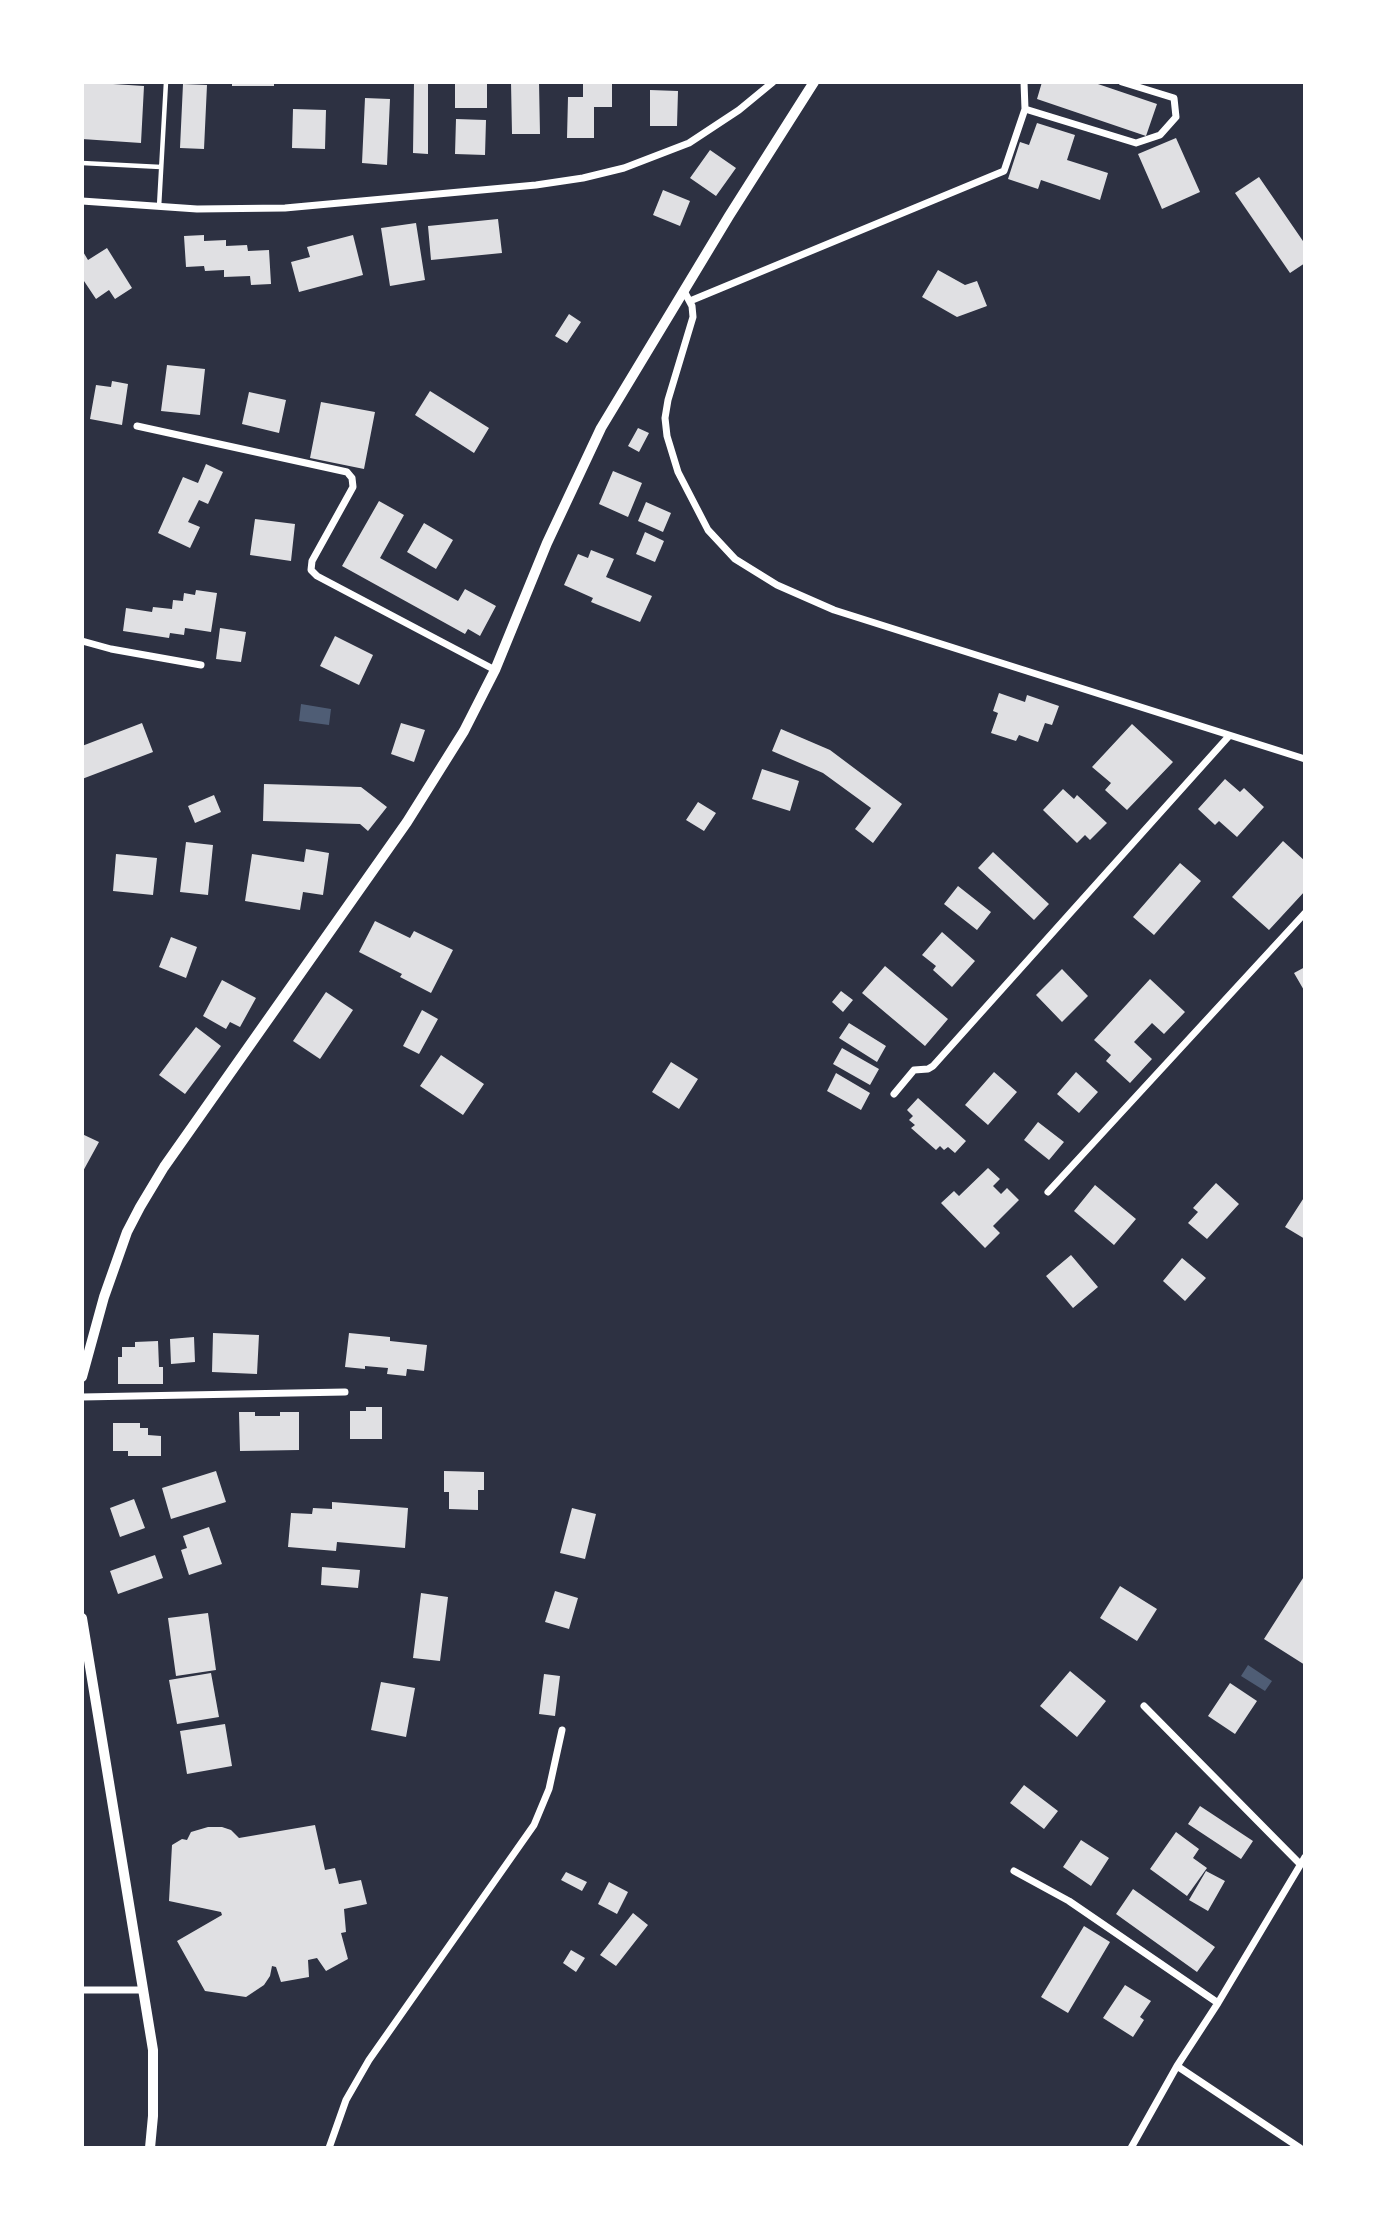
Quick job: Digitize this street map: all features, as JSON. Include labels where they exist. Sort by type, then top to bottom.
[{"type":"street","points":[[82,201],[159,208],[239,209],[343,204],[583,178],[636,164],[689,143],[722,122],[773,82]]},
{"type":"street","points":[[82,1377],[107,1288],[127,1232],[148,1193],[407,822],[464,731],[495,670],[547,543],[601,428],[687,296],[814,82]]},
{"type":"street","points":[[687,296],[1004,172],[1025,109],[1024,82]]},
{"type":"street","points":[[1025,109],[1136,143],[1160,135],[1176,117],[1174,98],[1122,82]]},
{"type":"street","points":[[687,296],[693,317],[668,400],[665,418],[667,436],[678,472],[708,530],[735,559],[777,586],[834,610],[1305,759]]},
{"type":"street","points":[[137,426],[347,472],[352,478],[353,487],[312,561],[311,570],[317,576],[495,670]]},
{"type":"street","points":[[82,641],[111,649],[201,665]]},
{"type":"street","points":[[894,1094],[914,1070],[933,1066],[1229,736]]},
{"type":"street","points":[[1048,1192],[1305,913]]},
{"type":"street","points":[[82,1397],[345,1392]]},
{"type":"street","points":[[82,1618],[86,1666],[153,2050],[150,2148]]},
{"type":"street","points":[[1131,2148],[1177,2066],[1303,1861],[1144,1706]]},
{"type":"street","points":[[329,2148],[346,2100],[365,2067],[534,1825],[549,1789],[562,1730]]},
{"type":"street","points":[[1014,1871],[1069,1901],[1218,2003]]},
{"type":"street","points":[[82,1990],[144,1990]]},
{"type":"street","points":[[1177,2066],[1300,2148]]},
{"type":"lane","points":[[159,208],[166,82]]},
{"type":"lane","points":[[82,163],[161,167]]},
{"type":"water","points":[[301,704],[331,709],[329,725],[299,721]]},
{"type":"water","points":[[1248,1665],[1272,1681],[1265,1691],[1241,1676]]},
{"type":"building","points":[[82,82],[144,86],[141,143],[82,139]]},
{"type":"building","points":[[232,82],[274,82],[274,86],[232,86]]},
{"type":"building","points":[[414,82],[428,82],[428,154],[413,153]]},
{"type":"building","points":[[455,82],[487,82],[487,108],[455,108]]},
{"type":"building","points":[[511,82],[539,82],[540,134],[512,134]]},
{"type":"building","points":[[583,82],[612,82],[612,107],[594,107],[594,138],[567,138],[568,97],[583,97]]},
{"type":"building","points":[[1042,82],[1092,82],[1157,104],[1146,136],[1037,99]]},
{"type":"building","points":[[183,84],[207,85],[204,149],[180,148]]},
{"type":"building","points":[[650,90],[678,91],[677,126],[650,126]]},
{"type":"building","points":[[365,98],[390,99],[387,165],[362,163]]},
{"type":"building","points":[[293,109],[326,110],[325,149],[292,148]]},
{"type":"building","points":[[456,119],[486,120],[485,155],[455,154]]},
{"type":"building","points":[[1037,123],[1075,135],[1067,160],[1108,173],[1100,200],[1041,180],[1038,189],[1008,179],[1020,142],[1029,145]]},
{"type":"building","points":[[1176,138],[1200,192],[1162,209],[1138,154]]},
{"type":"building","points":[[710,150],[736,168],[716,196],[690,178]]},
{"type":"building","points":[[1259,177],[1305,244],[1305,263],[1290,273],[1235,193]]},
{"type":"building","points":[[663,190],[690,201],[680,226],[653,215]]},
{"type":"building","points":[[498,219],[502,253],[431,260],[428,226]]},
{"type":"building","points":[[416,223],[425,280],[390,286],[381,228]]},
{"type":"building","points":[[204,235],[204,241],[226,240],[226,246],[247,245],[248,251],[269,250],[271,284],[251,285],[250,276],[224,277],[224,270],[205,271],[204,266],[186,267],[184,236]]},
{"type":"building","points":[[353,235],[363,275],[299,292],[291,262],[310,257],[307,247]]},
{"type":"building","points":[[107,248],[132,288],[115,299],[109,290],[96,299],[82,278],[82,250],[88,260]]},
{"type":"building","points":[[938,270],[965,285],[977,281],[987,306],[957,317],[922,297]]},
{"type":"building","points":[[569,314],[581,322],[567,343],[555,336]]},
{"type":"building","points":[[167,365],[205,369],[200,415],[161,411]]},
{"type":"building","points":[[112,381],[128,384],[122,425],[90,419],[96,385],[111,387]]},
{"type":"building","points":[[430,391],[489,428],[474,453],[415,415]]},
{"type":"building","points":[[249,392],[286,400],[279,433],[242,424]]},
{"type":"building","points":[[321,402],[375,412],[364,469],[310,458]]},
{"type":"building","points":[[638,428],[649,433],[639,452],[628,446]]},
{"type":"building","points":[[206,464],[223,472],[208,504],[199,500],[188,522],[200,527],[190,548],[158,533],[183,477],[198,483]]},
{"type":"building","points":[[613,471],[642,483],[628,517],[599,504]]},
{"type":"building","points":[[379,501],[404,515],[380,558],[458,601],[465,589],[496,606],[480,636],[468,629],[465,634],[342,566]]},
{"type":"building","points":[[646,502],[671,513],[663,532],[638,521]]},
{"type":"building","points":[[255,519],[295,524],[291,561],[250,555]]},
{"type":"building","points":[[424,523],[453,540],[436,569],[407,552]]},
{"type":"building","points":[[645,532],[664,541],[655,562],[636,554]]},
{"type":"building","points":[[591,550],[614,559],[606,577],[652,596],[640,622],[591,602],[593,598],[564,585],[578,554],[588,558]]},
{"type":"building","points":[[196,590],[217,593],[211,632],[185,628],[184,635],[170,633],[169,638],[123,631],[126,608],[152,612],[153,607],[172,609],[173,600],[183,601],[184,593],[195,595]]},
{"type":"building","points":[[220,628],[246,632],[241,662],[216,659]]},
{"type":"building","points":[[335,636],[373,655],[359,685],[320,666]]},
{"type":"building","points":[[999,693],[1025,702],[1027,695],[1059,706],[1052,725],[1045,723],[1038,742],[1019,735],[1016,741],[991,733],[998,713],[993,711]]},
{"type":"building","points":[[142,723],[153,752],[82,779],[82,746]]},
{"type":"building","points":[[401,723],[425,730],[414,762],[391,754]]},
{"type":"building","points":[[1132,724],[1173,762],[1127,810],[1105,790],[1111,783],[1092,767]]},
{"type":"building","points":[[781,729],[830,750],[902,804],[873,843],[855,829],[871,808],[823,773],[772,751]]},
{"type":"building","points":[[762,769],[799,781],[790,811],[752,799]]},
{"type":"building","points":[[1225,779],[1240,792],[1244,788],[1264,807],[1237,837],[1219,821],[1215,825],[1198,809]]},
{"type":"building","points":[[264,784],[361,787],[387,807],[368,831],[360,824],[263,821]]},
{"type":"building","points":[[1063,789],[1074,799],[1077,795],[1107,823],[1090,840],[1085,835],[1077,843],[1043,810]]},
{"type":"building","points":[[214,795],[221,812],[195,823],[188,806]]},
{"type":"building","points":[[698,802],[716,813],[704,831],[686,820]]},
{"type":"building","points":[[1283,841],[1305,861],[1305,891],[1269,930],[1232,897]]},
{"type":"building","points":[[186,842],[213,845],[208,895],[180,892]]},
{"type":"building","points":[[306,849],[329,853],[323,895],[303,892],[300,910],[245,901],[252,854],[304,862]]},
{"type":"building","points":[[993,852],[1049,904],[1034,920],[978,868]]},
{"type":"building","points":[[116,854],[157,858],[153,895],[113,891]]},
{"type":"building","points":[[1180,863],[1201,881],[1154,935],[1133,917]]},
{"type":"building","points":[[958,886],[991,912],[977,930],[944,904]]},
{"type":"building","points":[[375,921],[410,938],[414,931],[453,950],[431,993],[400,977],[402,974],[359,952]]},
{"type":"building","points":[[942,932],[975,961],[952,987],[933,970],[936,966],[922,955]]},
{"type":"building","points":[[171,937],[197,947],[186,978],[159,967]]},
{"type":"building","points":[[885,966],[948,1019],[925,1046],[862,993]]},
{"type":"building","points":[[1305,967],[1305,992],[1294,973]]},
{"type":"building","points":[[1062,969],[1088,996],[1062,1022],[1036,995]]},
{"type":"building","points":[[1150,979],[1185,1012],[1164,1034],[1152,1023],[1134,1042],[1152,1059],[1130,1083],[1106,1061],[1111,1055],[1094,1040]]},
{"type":"building","points":[[222,980],[256,998],[240,1027],[230,1022],[226,1029],[203,1016]]},
{"type":"building","points":[[841,991],[853,1000],[843,1012],[832,1002]]},
{"type":"building","points":[[326,992],[353,1010],[320,1059],[293,1041]]},
{"type":"building","points":[[422,1010],[438,1019],[419,1054],[403,1046]]},
{"type":"building","points":[[849,1023],[886,1046],[877,1062],[839,1038]]},
{"type":"building","points":[[196,1027],[221,1046],[185,1094],[159,1075]]},
{"type":"building","points":[[842,1048],[879,1069],[870,1085],[833,1064]]},
{"type":"building","points":[[441,1055],[484,1084],[463,1115],[420,1086]]},
{"type":"building","points":[[671,1062],[698,1079],[679,1109],[652,1092]]},
{"type":"building","points":[[994,1072],[1017,1092],[988,1125],[965,1105]]},
{"type":"building","points":[[1076,1072],[1098,1092],[1079,1113],[1057,1094]]},
{"type":"building","points":[[836,1073],[870,1093],[861,1110],[827,1091]]},
{"type":"building","points":[[918,1098],[966,1141],[955,1153],[948,1147],[944,1150],[940,1146],[936,1150],[911,1128],[915,1125],[909,1120],[913,1116],[907,1110]]},
{"type":"building","points":[[1038,1122],[1064,1142],[1049,1160],[1024,1140]]},
{"type":"building","points":[[82,1134],[99,1142],[82,1173]]},
{"type":"building","points":[[988,1168],[1000,1179],[993,1186],[1001,1194],[1007,1188],[1019,1200],[993,1226],[1000,1233],[985,1248],[941,1203],[954,1191],[959,1196]]},
{"type":"building","points":[[1216,1183],[1239,1204],[1207,1239],[1188,1223],[1198,1212],[1193,1208]]},
{"type":"building","points":[[1095,1185],[1136,1219],[1114,1245],[1074,1211]]},
{"type":"building","points":[[1305,1196],[1305,1239],[1285,1227]]},
{"type":"building","points":[[1071,1255],[1098,1287],[1073,1308],[1046,1276]]},
{"type":"building","points":[[1182,1258],[1206,1278],[1185,1301],[1163,1281]]},
{"type":"building","points":[[213,1333],[259,1335],[257,1374],[212,1372]]},
{"type":"building","points":[[349,1333],[390,1337],[390,1341],[427,1345],[424,1371],[407,1369],[406,1376],[387,1374],[388,1368],[345,1367]]},
{"type":"building","points":[[194,1337],[195,1362],[171,1364],[170,1339]]},
{"type":"building","points":[[158,1341],[163,1384],[118,1384],[118,1357],[122,1357],[122,1347],[135,1347],[135,1342]]},
{"type":"building","points":[[366,1407],[382,1407],[382,1439],[350,1439],[350,1411],[366,1411]]},
{"type":"building","points":[[239,1412],[255,1412],[255,1416],[280,1416],[280,1412],[299,1412],[299,1450],[240,1451]]},
{"type":"building","points":[[113,1423],[140,1423],[140,1428],[148,1428],[148,1435],[161,1436],[161,1456],[128,1456],[128,1451],[113,1451]]},
{"type":"building","points":[[216,1471],[226,1502],[171,1519],[162,1488]]},
{"type":"building","points":[[444,1471],[484,1472],[484,1490],[478,1490],[478,1510],[449,1509],[449,1492],[444,1492]]},
{"type":"building","points":[[134,1499],[145,1528],[120,1537],[110,1508]]},
{"type":"building","points":[[332,1502],[408,1508],[405,1548],[337,1542],[336,1551],[288,1547],[291,1513],[312,1514],[313,1508],[332,1509]]},
{"type":"building","points":[[572,1508],[596,1514],[585,1559],[560,1553]]},
{"type":"building","points":[[209,1527],[222,1564],[189,1575],[181,1550],[187,1548],[183,1536]]},
{"type":"building","points":[[155,1555],[163,1578],[118,1594],[110,1571]]},
{"type":"building","points":[[322,1567],[360,1570],[358,1588],[321,1585]]},
{"type":"building","points":[[1305,1575],[1305,1665],[1264,1639]]},
{"type":"building","points":[[1120,1586],[1157,1609],[1137,1641],[1100,1618]]},
{"type":"building","points":[[555,1591],[578,1598],[569,1629],[545,1622]]},
{"type":"building","points":[[421,1593],[448,1597],[440,1661],[413,1658]]},
{"type":"building","points":[[208,1613],[216,1670],[176,1676],[168,1618]]},
{"type":"building","points":[[1070,1671],[1106,1701],[1077,1737],[1040,1706]]},
{"type":"building","points":[[211,1673],[219,1717],[177,1724],[169,1680]]},
{"type":"building","points":[[544,1674],[560,1676],[555,1716],[539,1714]]},
{"type":"building","points":[[381,1682],[415,1688],[406,1737],[371,1730]]},
{"type":"building","points":[[1230,1683],[1257,1701],[1235,1734],[1208,1716]]},
{"type":"building","points":[[225,1724],[232,1766],[187,1774],[180,1731]]},
{"type":"building","points":[[1024,1785],[1058,1811],[1044,1829],[1010,1803]]},
{"type":"building","points":[[1200,1806],[1253,1841],[1241,1859],[1188,1824]]},
{"type":"building","points":[[315,1825],[325,1870],[335,1868],[339,1884],[361,1880],[367,1904],[344,1909],[346,1932],[341,1933],[348,1959],[326,1971],[317,1958],[308,1960],[309,1977],[281,1982],[276,1967],[272,1966],[264,1985],[246,1997],[205,1991],[177,1941],[222,1915],[221,1912],[169,1901],[172,1845],[182,1839],[187,1840],[191,1832],[208,1827],[231,1830],[239,1838]]},
{"type":"building","points":[[1176,1832],[1199,1849],[1193,1858],[1207,1868],[1187,1896],[1150,1869]]},
{"type":"building","points":[[1081,1840],[1109,1858],[1091,1886],[1063,1867]]},
{"type":"building","points":[[1206,1871],[1225,1881],[1208,1911],[1189,1900]]},
{"type":"building","points":[[566,1872],[587,1882],[582,1891],[561,1880]]},
{"type":"building","points":[[609,1882],[628,1892],[617,1914],[598,1904]]},
{"type":"building","points":[[1133,1889],[1215,1947],[1197,1972],[1116,1914]]},
{"type":"building","points":[[633,1913],[648,1925],[616,1966],[600,1955]]},
{"type":"building","points":[[1084,1926],[1110,1942],[1068,2013],[1041,1997]]},
{"type":"building","points":[[571,1950],[585,1958],[576,1972],[563,1963]]},
{"type":"building","points":[[1125,1985],[1151,2001],[1140,2017],[1144,2020],[1133,2037],[1103,2018]]}]
